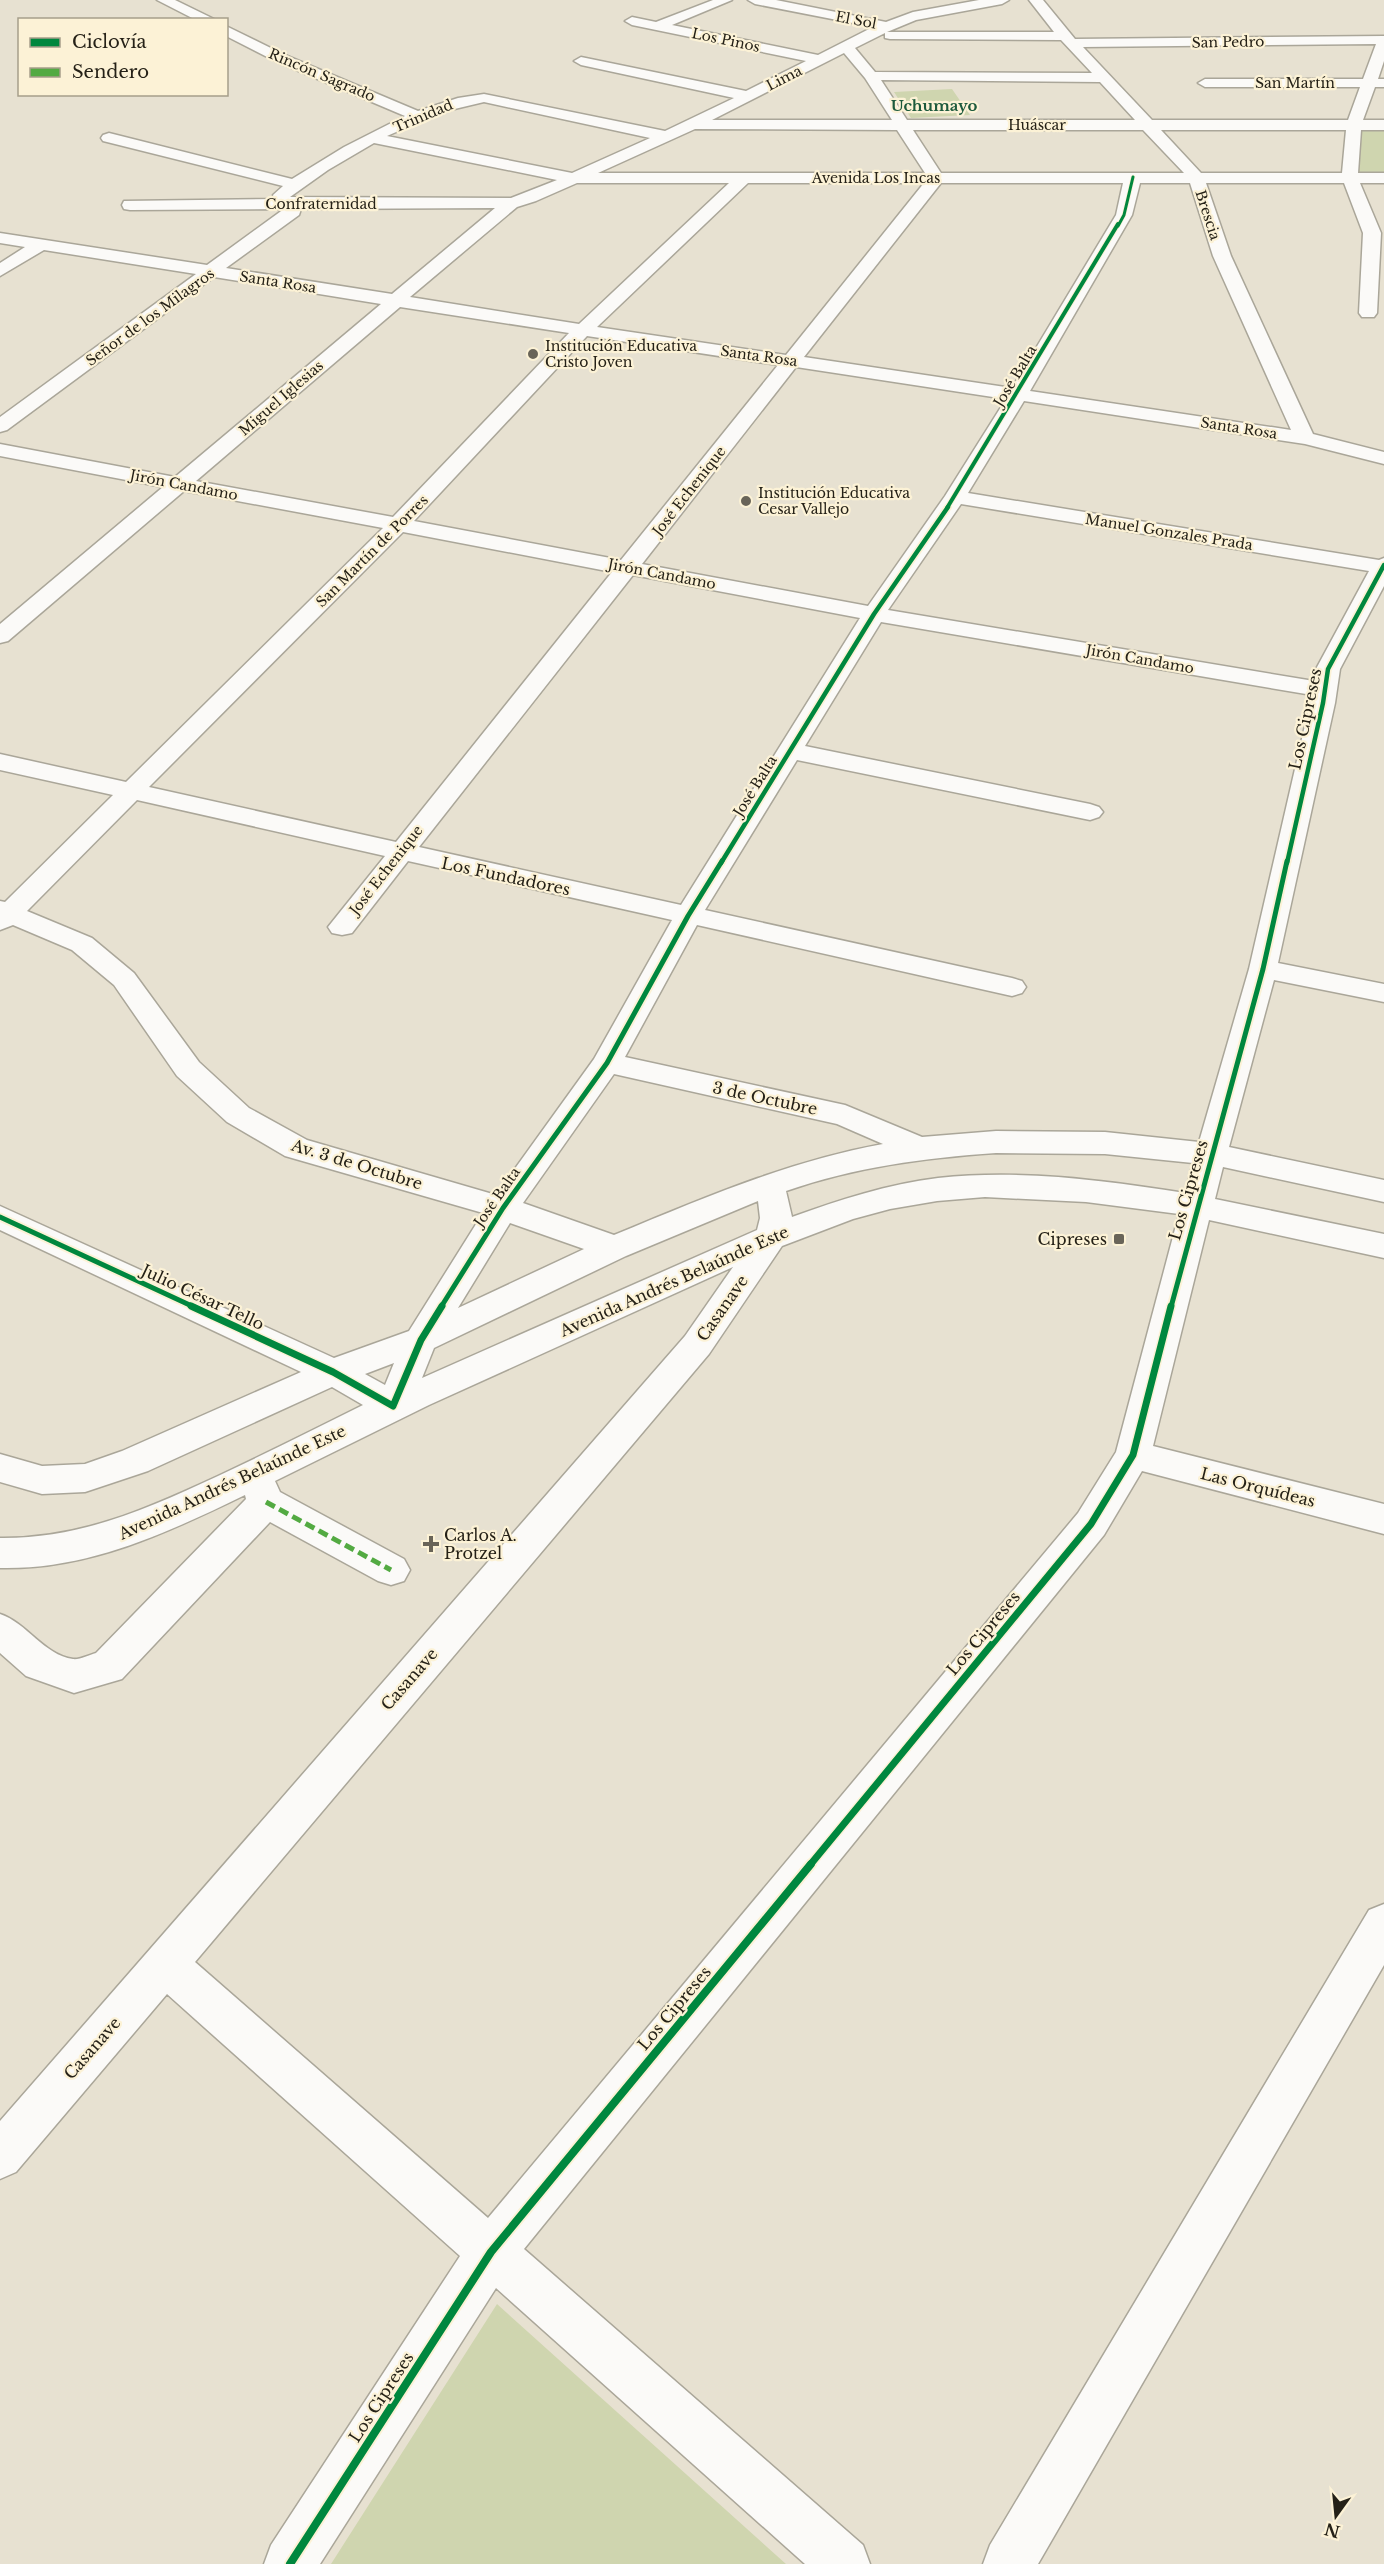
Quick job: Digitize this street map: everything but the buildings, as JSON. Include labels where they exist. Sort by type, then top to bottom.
[{"type":"street","points":[[164,0],[204,18]]},
{"type":"street","points":[[658,26],[725,0]]},
{"type":"street","name":"El Sol","points":[[755,0],[887,26]]},
{"type":"street","name":"Brescia","points":[[1036,0],[1196,177],[1222,256],[1305,438]]},
{"type":"street","name":"Lima","points":[[573,178],[691,125],[887,26],[914,16],[991,1]]},
{"type":"street","name":"Los Pinos","points":[[632,21],[820,60]]},
{"type":"street","name":"Rincón Sagrado","points":[[228,31],[280,58],[420,117]]},
{"type":"street","name":"San Pedro","points":[[867,35],[1384,41]]},
{"type":"street","points":[[1368,313],[1378,233],[1350,178],[1354,125],[1376,83],[1384,41]]},
{"type":"street","points":[[846,46],[871,76],[936,178]]},
{"type":"street","points":[[581,61],[747,96]]},
{"type":"street","points":[[871,76],[1105,78]]},
{"type":"street","name":"San Martín","points":[[1205,83],[1376,83]]},
{"type":"street","name":"Trinidad","points":[[294,184],[372,138],[457,101],[484,98],[666,136]]},
{"type":"street","name":"Huáscar","points":[[691,125],[1384,124]]},
{"type":"street","points":[[109,138],[294,184]]},
{"type":"street","name":"Avenida Los Incas","points":[[372,138],[573,178],[1384,178]]},
{"type":"street","name":"José Balta","points":[[393,1406],[421,1340],[502,1208],[607,1063],[688,916],[874,614],[955,497],[1017,396],[1124,215],[1133,177]]},
{"type":"street","name":"Miguel Iglesias","points":[[0,636],[511,204],[530,198],[573,178]]},
{"type":"street","name":"José Echenique","points":[[342,927],[936,178]]},
{"type":"street","name":"San Martín de Porres","points":[[3,915],[130,793],[399,524],[583,330],[743,179]]},
{"type":"street","points":[[290,204],[282,200],[281,195],[294,184]]},
{"type":"street","name":"Señor de los Milagros","points":[[0,426],[213,272],[293,211],[290,204]]},
{"type":"street","name":"Confraternidad","points":[[130,205],[511,204]]},
{"type":"street","name":"Santa Rosa","points":[[0,238],[583,330],[1305,438],[1384,458]]},
{"type":"street","points":[[0,271],[42,244]]},
{"type":"street","name":"Jirón Candamo","points":[[0,450],[874,614],[1325,690]]},
{"type":"street","name":"Manuel Gonzales Prada","points":[[955,497],[1383,566]]},
{"type":"street","name":"Los Cipreses","points":[[290,2564],[490,2252],[1091,1524],[1133,1455],[1197,1204],[1263,969],[1328,669],[1383,566]]},
{"type":"street","points":[[791,751],[1090,812]]},
{"type":"street","name":"Los Fundadores","points":[[0,762],[130,793],[1012,987]]},
{"type":"street","name":"Av. 3 de Octubre","points":[[3,915],[81,944],[124,979],[188,1069],[238,1115],[296,1148],[502,1208],[615,1248]]},
{"type":"street","points":[[1263,969],[1384,993]]},
{"type":"street","name":"3 de Octubre","points":[[607,1063],[845,1115],[919,1148]]},
{"type":"street","points":[[0,1468],[42,1480],[85,1478],[135,1461],[333,1372],[421,1340],[615,1248],[767,1185],[828,1165],[919,1148],[996,1142],[1105,1143],[1212,1154],[1384,1191]]},
{"type":"street","name":"Casanave","points":[[3,2146],[165,1964],[697,1345],[770,1239],[778,1221],[776,1203],[767,1185]]},
{"type":"street","name":"Avenida Andrés Belaúnde Este","points":[[0,1553],[27,1555],[96,1544],[261,1489],[393,1406],[795,1227],[880,1198],[983,1186],[1093,1191],[1197,1204],[1384,1246]]},
{"type":"street","name":"Julio César Tello","points":[[0,1217],[333,1372],[393,1406]]},
{"type":"street","name":"Las Orquídeas","points":[[1133,1455],[1384,1520]]},
{"type":"street","points":[[0,1630],[40,1664],[74,1676],[108,1667],[261,1489],[391,1570]]},
{"type":"street","points":[[1008,2564],[1384,1924]]},
{"type":"street","points":[[165,1964],[844,2564]]},
{"type":"green space","points":[[952,89],[970,115],[911,118],[894,92]]},
{"type":"green space","points":[[1384,126],[1384,173],[1354,173],[1356,127]]},
{"type":"green space","points":[[497,2304],[786,2564],[331,2564]]},
{"type":"marked path","points":[[266,1502],[391,1570]]},
{"type":"cycle path","points":[[0,1217],[333,1372],[393,1406],[421,1340],[503,1208],[607,1063],[688,916],[874,614],[955,497],[1017,396],[1124,215],[1133,177]]},
{"type":"cycle path","points":[[290,2564],[491,2252],[1091,1524],[1133,1455],[1197,1205],[1263,969],[1323,703],[1328,669],[1384,565]]},
{"type":"place","name":"Institución Educativa Cristo Joven","points":[[533,354]]},
{"type":"place","name":"Institución Educativa Cesar Vallejo","points":[[746,501]]},
{"type":"place","name":"Cipreses","points":[[1119,1239]]},
{"type":"place","name":"Carlos A. Protzel","points":[[431,1544]]},
{"type":"district","name":"Uchumayo","points":[[934,105]]}]
